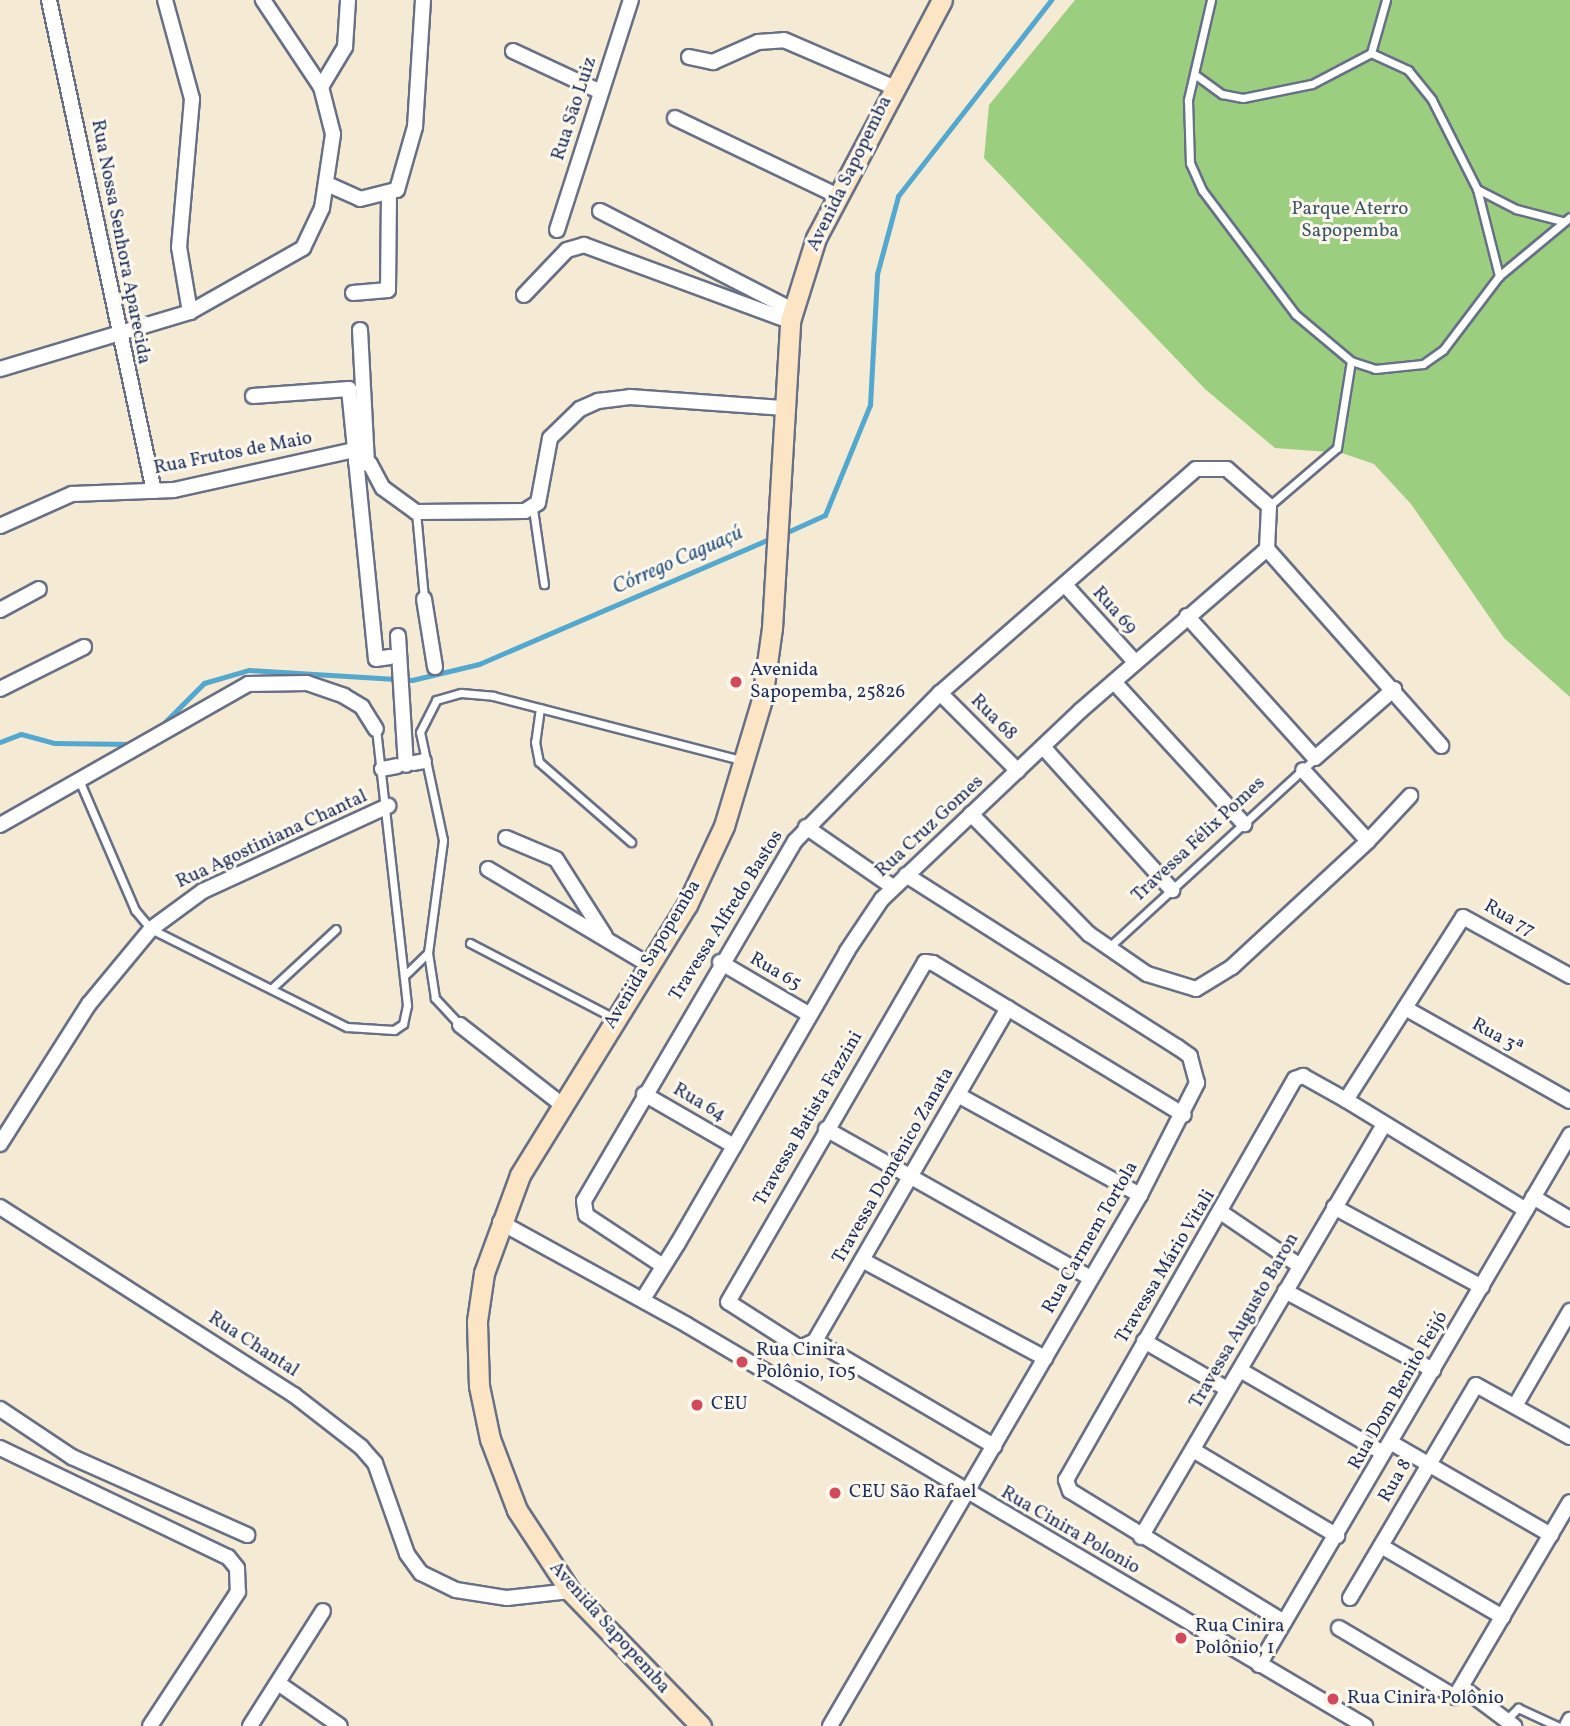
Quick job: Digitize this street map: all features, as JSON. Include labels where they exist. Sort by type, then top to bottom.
[{"type":"main road","name":"Avenida Sapopemba","points":[[701,1726],[570,1591],[517,1510],[492,1444],[480,1386],[477,1321],[500,1222],[560,1103],[649,965],[724,826],[762,699],[776,570],[782,408],[791,316],[836,195],[893,86],[943,0]]},
{"type":"street","name":"Rua Nossa Senhora Aparecida","points":[[49,0],[118,334],[154,491]]},
{"type":"street","points":[[165,0],[192,99],[179,247],[190,313]]},
{"type":"street","points":[[0,369],[190,313],[303,248],[327,184],[333,134],[321,87],[263,0]]},
{"type":"street","points":[[321,87],[345,47],[348,0]]},
{"type":"street","points":[[354,293],[388,290],[389,195],[402,179],[415,127],[423,0]]},
{"type":"street","name":"Rua São Luiz","points":[[557,230],[631,0]]},
{"type":"street","points":[[689,58],[713,62],[758,42],[784,40],[893,86]]},
{"type":"street","points":[[513,51],[601,92]]},
{"type":"street","points":[[676,118],[836,195]]},
{"type":"street","points":[[327,184],[351,198],[389,195]]},
{"type":"street","points":[[600,211],[791,316]]},
{"type":"street","points":[[524,295],[567,250],[584,245],[791,316]]},
{"type":"street","points":[[360,330],[359,458],[373,635],[376,659],[390,657]]},
{"type":"street","points":[[253,396],[347,387],[359,458],[383,488],[416,512],[533,509],[550,438],[580,409],[598,401],[630,397],[782,408]]},
{"type":"street","name":"Rua Frutos de Maio","points":[[0,526],[72,494],[115,487],[154,491],[359,458]]},
{"type":"street","name":"Travessa Alfredo Bastos","points":[[663,1266],[583,1211],[644,1094],[720,962],[806,827],[940,693],[1196,469],[1213,466],[1227,469],[1269,506]]},
{"type":"street","points":[[1269,506],[1267,549],[1394,689],[1441,746]]},
{"type":"street","name":"Rua Cruz Gomes","points":[[643,1300],[863,924],[893,887],[1187,615],[1267,549]]},
{"type":"street","name":"Rua 69","points":[[1065,584],[1135,662]]},
{"type":"street","points":[[0,610],[39,589]]},
{"type":"street","points":[[424,599],[420,633],[435,667]]},
{"type":"street","points":[[1187,615],[1315,758],[1394,689]]},
{"type":"street","points":[[398,636],[405,765]]},
{"type":"street","points":[[0,690],[84,647]]},
{"type":"street","points":[[1114,682],[1244,824]]},
{"type":"street","points":[[0,825],[248,684],[307,683],[344,696],[362,707],[376,729]]},
{"type":"street","name":"Rua 68","points":[[940,693],[1018,771]]},
{"type":"street","points":[[1043,747],[1172,890]]},
{"type":"street","points":[[1303,770],[1368,841]]},
{"type":"street","points":[[971,814],[1108,948],[1163,983],[1206,987],[1368,841],[1410,796]]},
{"type":"street","name":"Rua Agostiniana Chantal","points":[[0,1144],[89,1004],[151,929],[204,891],[388,806]]},
{"type":"street","points":[[806,827],[893,887]]},
{"type":"street","points":[[506,838],[556,859],[606,937]]},
{"type":"street","points":[[488,869],[649,965]]},
{"type":"street","name":"Rua Carmem Tortola","points":[[830,1726],[1140,1195],[1184,1115],[1197,1083],[1190,1056],[906,875]]},
{"type":"street","name":"Rua 77","points":[[1405,1008],[1465,917],[1570,976]]},
{"type":"street","name":"Rua 65","points":[[720,962],[810,1015]]},
{"type":"street","name":"Travessa Batista Fazzini","points":[[815,1341],[800,1348],[727,1301],[826,1129],[929,962],[1008,1008]]},
{"type":"street","points":[[1008,1008],[1184,1115]]},
{"type":"street","name":"Travessa Domênico Zanata","points":[[815,1341],[1008,1008]]},
{"type":"street","points":[[1346,1100],[1405,1008]]},
{"type":"street","name":"Rua 3ª","points":[[1405,1008],[1570,1101]]},
{"type":"street","points":[[460,1025],[560,1103]]},
{"type":"street","name":"Travessa Mário Vitali","points":[[1284,1622],[1070,1491],[1066,1480],[1144,1341],[1222,1213],[1297,1077],[1346,1100],[1384,1125],[1530,1203],[1570,1219]]},
{"type":"street","name":"Rua 64","points":[[644,1094],[734,1146]]},
{"type":"street","points":[[958,1095],[1140,1195]]},
{"type":"street","name":"Travessa Augusto Baron","points":[[1141,1536],[1384,1125]]},
{"type":"street","points":[[826,1129],[1090,1279]]},
{"type":"street","name":"Rua Dom Benito Feijó","points":[[1259,1665],[1570,1135]]},
{"type":"street","name":"Rua Chantal","points":[[0,1206],[295,1395],[351,1438],[374,1463],[401,1542],[421,1573],[456,1590],[507,1598],[570,1591]]},
{"type":"street","points":[[1334,1207],[1482,1287]]},
{"type":"street","points":[[1222,1213],[1300,1266]]},
{"type":"street","name":"Rua Cinira Polonio","points":[[500,1222],[643,1300],[1365,1726]]},
{"type":"street","points":[[862,1260],[1045,1359]]},
{"type":"street","points":[[1285,1291],[1433,1370]]},
{"type":"street","points":[[1570,1311],[1515,1406],[1570,1437]]},
{"type":"street","points":[[815,1341],[994,1446]]},
{"type":"street","points":[[1144,1341],[1227,1389]]},
{"type":"street","points":[[1240,1370],[1387,1448],[1428,1464],[1551,1535]]},
{"type":"street","name":"Rua 8","points":[[1350,1598],[1428,1464],[1478,1385],[1515,1406]]},
{"type":"street","points":[[0,1409],[72,1457],[247,1535]]},
{"type":"street","points":[[0,1448],[228,1557],[237,1569],[238,1592],[150,1726]]},
{"type":"street","points":[[1193,1450],[1337,1536]]},
{"type":"street","points":[[1339,1628],[1448,1696],[1463,1688],[1568,1508]]},
{"type":"street","points":[[1381,1546],[1503,1617]]},
{"type":"street","points":[[250,1726],[323,1611]]},
{"type":"street","points":[[278,1682],[340,1726]]},
{"type":"street","points":[[1463,1688],[1512,1718]]},
{"type":"street","points":[[1567,1726],[1570,1720]]},
{"type":"lane","points":[[1211,0],[1198,41],[1197,76],[1184,129],[1202,190],[1295,314],[1352,360],[1375,369],[1423,364],[1443,350],[1499,276],[1570,217]]},
{"type":"lane","points":[[1197,76],[1222,94],[1288,94],[1371,53],[1386,0]]},
{"type":"lane","points":[[1371,53],[1418,80],[1477,189],[1499,276]]},
{"type":"lane","points":[[1477,189],[1516,209],[1562,221]]},
{"type":"lane","points":[[1269,506],[1337,448],[1352,360]]},
{"type":"lane","points":[[533,509],[544,584]]},
{"type":"lane","points":[[416,512],[424,599]]},
{"type":"lane","points":[[78,779],[135,910],[151,929],[347,1027],[394,1030],[407,1011],[388,806],[419,732],[436,700],[461,693],[540,708],[745,761]]},
{"type":"lane","points":[[540,708],[535,742],[539,762],[631,842]]},
{"type":"lane","points":[[376,729],[405,765],[443,840],[428,953],[435,998],[460,1025]]},
{"type":"lane","name":"Travessa Félix Pomes","points":[[1108,948],[1315,758]]},
{"type":"lane","points":[[271,989],[336,929]]},
{"type":"lane","points":[[470,943],[614,1019]]},
{"type":"lane","points":[[404,976],[428,953]]},
{"type":"lane","points":[[1512,1718],[1557,1726]]},
{"type":"green space","name":"Parque Aterro Sapopemba","points":[[1075,0],[1570,0],[1570,697],[1504,638],[1411,504],[1374,464],[1342,453],[1275,448],[1205,389],[984,158],[989,105]]},
{"type":"waterway","name":"Córrego Caguaçú","points":[[783,534],[825,515],[870,405],[877,274],[898,196],[1051,0]]},
{"type":"waterway","name":"Córrego Caguaçú","points":[[161,726],[204,683],[249,670],[412,680],[479,664],[774,537]]},
{"type":"waterway","name":"Córrego Caguaçú","points":[[0,742],[21,734],[54,743],[132,744]]},
{"type":"place","name":"Avenida Sapopemba, 25826","points":[[736,682]]},
{"type":"place","name":"Rua Cinira Polônio, 105","points":[[742,1362]]},
{"type":"place","name":"CEU","points":[[697,1405]]},
{"type":"place","name":"CEU São Rafael","points":[[835,1493]]},
{"type":"place","name":"Rua Cinira Polônio, 1","points":[[1181,1638]]},
{"type":"place","name":"Rua Cinira Polônio","points":[[1333,1699]]}]
